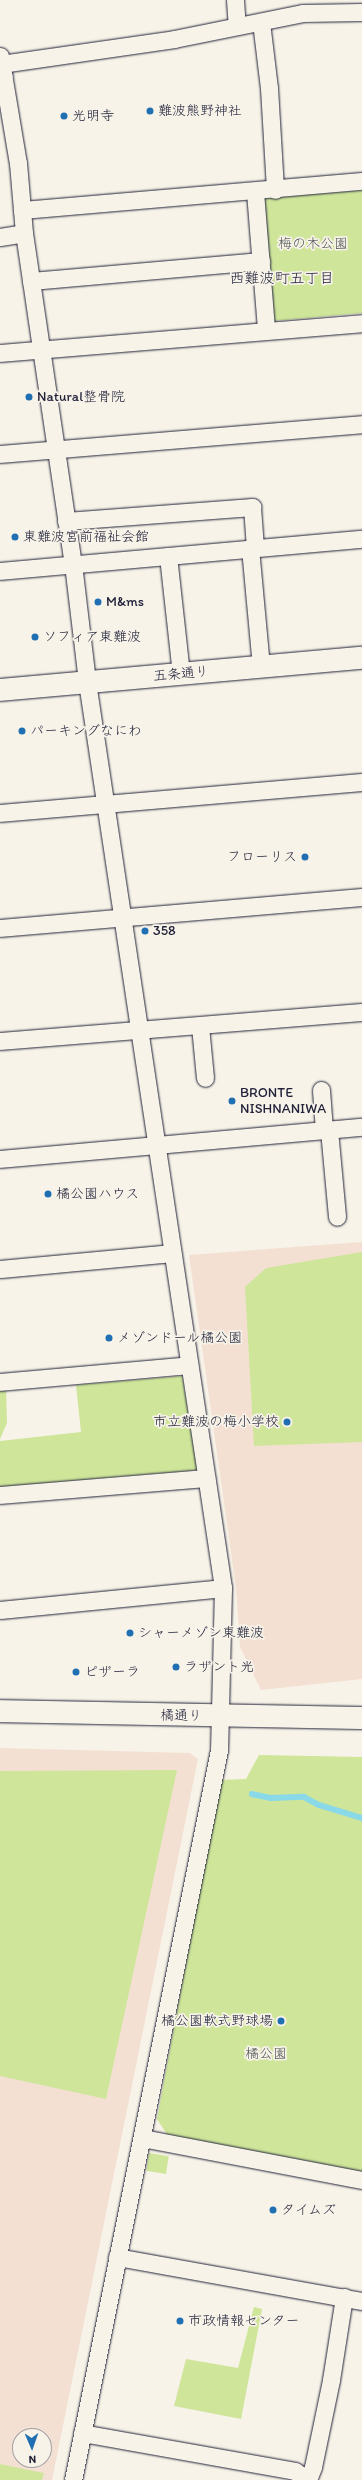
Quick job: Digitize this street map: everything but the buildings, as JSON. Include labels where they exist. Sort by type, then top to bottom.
[{"type":"street","points":[[235,0],[237,26]]},
{"type":"street","points":[[73,2480],[219,1750],[223,1588],[155,1145],[140,1031],[87,682],[73,564],[24,233],[18,164],[1,69],[174,39],[303,13],[362,12]]},
{"type":"street","points":[[261,22],[269,88],[275,190]]},
{"type":"street","points":[[22,210],[255,192],[362,181]]},
{"type":"street","points":[[255,192],[266,330]]},
{"type":"street","points":[[0,237],[24,233]]},
{"type":"street","points":[[31,281],[261,261]]},
{"type":"street","points":[[0,353],[362,322]]},
{"type":"street","points":[[0,454],[362,424]]},
{"type":"street","points":[[66,521],[252,507],[252,548],[261,667]]},
{"type":"street","points":[[0,570],[362,539]]},
{"type":"street","points":[[168,556],[181,674]]},
{"type":"street","name":"五条通り","points":[[0,690],[362,658]]},
{"type":"street","points":[[0,813],[362,782]]},
{"type":"street","points":[[0,928],[362,898]]},
{"type":"street","points":[[0,1041],[140,1031],[362,1012]]},
{"type":"street","points":[[200,1026],[205,1078]]},
{"type":"street","points":[[321,1090],[337,1217]]},
{"type":"street","points":[[0,1159],[362,1127]]},
{"type":"street","points":[[0,1269],[172,1253]]},
{"type":"street","points":[[0,1382],[189,1366]]},
{"type":"street","points":[[0,1496],[206,1478]]},
{"type":"street","points":[[0,1610],[223,1588]]},
{"type":"street","name":"橘通り","points":[[0,1712],[220,1717],[362,1718]]},
{"type":"street","points":[[142,2138],[362,2180]]},
{"type":"street","points":[[117,2257],[362,2301]]},
{"type":"street","points":[[82,2433],[295,2471],[308,2480],[313,2467],[344,2297]]},
{"type":"shaded area","name":"市立難波の梅小学校","points":[[362,1242],[362,1679],[261,1690],[240,1647],[236,1588],[189,1255]]},
{"type":"shaded area","points":[[0,1748],[190,1753],[198,1759],[52,2480],[0,2480]]},
{"type":"green space","name":"梅の木公園","points":[[362,190],[362,313],[274,321],[260,203],[265,198]]},
{"type":"green space","points":[[362,1252],[362,1442],[254,1446],[245,1287],[266,1268]]},
{"type":"green space","points":[[182,1376],[198,1470],[0,1487],[0,1441],[81,1432],[76,1385]]},
{"type":"green space","points":[[6,1388],[7,1423],[0,1439],[0,1389]]},
{"type":"green space","name":"橘公園","points":[[259,1755],[362,1757],[362,2172],[168,2136],[157,2119],[220,1780],[246,1779]]},
{"type":"green space","points":[[177,1770],[106,2099],[0,2076],[0,1771]]},
{"type":"green space","points":[[149,2153],[169,2156],[166,2174],[146,2171]]},
{"type":"green space","points":[[254,2307],[262,2309],[241,2419],[174,2406],[186,2359],[238,2368]]},
{"type":"green space","points":[[0,2464],[12,2466],[12,2468],[44,2473],[42,2480],[0,2480]]},
{"type":"waterway","points":[[252,1794],[271,1798],[304,1797],[319,1805],[362,1818]]},
{"type":"place","name":"難波熊野神社","points":[[150,111]]},
{"type":"place","name":"光明寺","points":[[64,116]]},
{"type":"place","name":"Natural整骨院","points":[[29,397]]},
{"type":"place","name":"東難波宮前福祉会館","points":[[15,537]]},
{"type":"place","name":"M&ms","points":[[98,602]]},
{"type":"place","name":"ソフィア東難波","points":[[35,637]]},
{"type":"place","name":"パーキングなにわ","points":[[22,731]]},
{"type":"place","name":"フローリス","points":[[305,857]]},
{"type":"place","name":"358","points":[[145,931]]},
{"type":"place","name":"BRONTE NISHNANIWA","points":[[232,1101]]},
{"type":"place","name":"橘公園ハウス","points":[[48,1194]]},
{"type":"place","name":"メゾンドール橘公園","points":[[109,1338]]},
{"type":"place","name":"市立難波の梅小学校","points":[[287,1422]]},
{"type":"place","name":"シャーメゾン東難波","points":[[130,1633]]},
{"type":"place","name":"ラザント光","points":[[176,1667]]},
{"type":"place","name":"ピザーラ","points":[[76,1672]]},
{"type":"place","name":"橘公園軟式野球場","points":[[281,2021]]},
{"type":"place","name":"タイムズ","points":[[273,2210]]},
{"type":"place","name":"市政情報センター","points":[[180,2321]]},
{"type":"district","name":"西難波町五丁目","points":[[282,279]]}]
